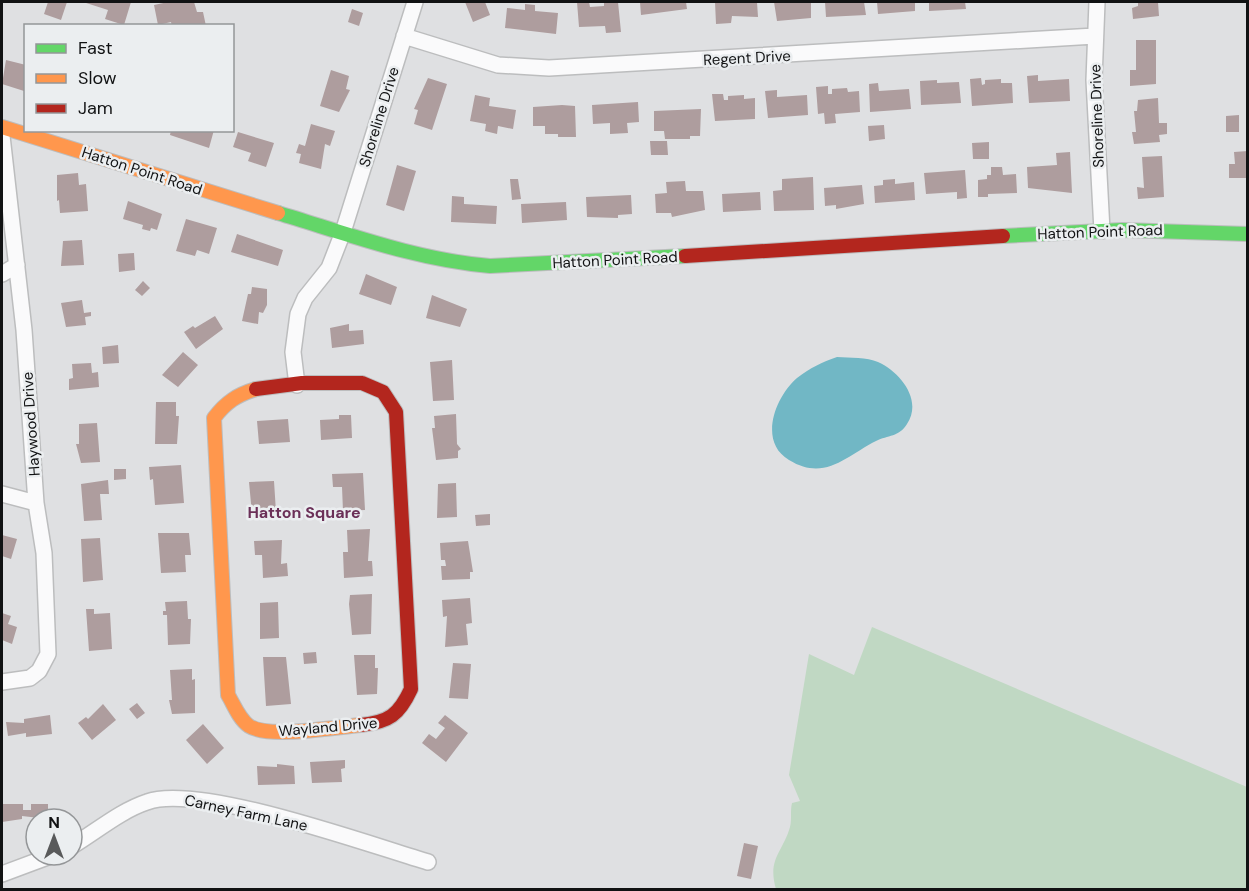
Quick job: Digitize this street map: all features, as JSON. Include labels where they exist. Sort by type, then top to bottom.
[{"type":"street","name":"Shoreline Drive","points":[[343,232],[415,2]]},
{"type":"street","name":"Shoreline Drive","points":[[1098,2],[1094,80],[1102,231]]},
{"type":"street","name":"Regent Drive","points":[[404,36],[498,65],[549,68],[1095,36]]},
{"type":"street","name":"Hatton Point Road","points":[[2,127],[435,260],[489,266],[766,253],[1102,231],[1162,229],[1248,234]]},
{"type":"street","name":"Haywood Drive","points":[[2,136],[24,330],[36,503],[44,554],[48,654],[39,671],[30,678],[2,682]]},
{"type":"street","points":[[297,385],[293,352],[298,314],[305,298],[329,268],[343,232]]},
{"type":"street","points":[[2,274],[16,265]]},
{"type":"street","name":"Wayland Drive","points":[[362,382],[383,392],[396,412],[412,677],[411,689],[402,709],[381,723],[261,731],[240,717],[228,694],[214,418],[226,400],[241,392],[255,387],[297,385],[362,382]]},
{"type":"street","points":[[2,494],[36,503]]},
{"type":"street","name":"Carney Farm Lane","points":[[84,838],[123,813],[149,801],[186,797],[303,824],[428,862]]},
{"type":"street","points":[[2,874],[24,866]]},
{"type":"green space","points":[[872,627],[1247,787],[1247,889],[776,889],[773,870],[790,827],[792,803],[800,801],[789,775],[809,654],[854,675]]},
{"type":"water","points":[[837,357],[874,360],[894,373],[911,396],[911,415],[907,424],[900,431],[876,441],[835,464],[824,468],[802,466],[789,460],[780,452],[774,442],[773,419],[782,396],[797,378]]},
{"type":"building","points":[[48,2],[67,2],[61,20],[44,14]]},
{"type":"building","points":[[83,2],[131,2],[124,24],[105,19],[108,10]]},
{"type":"building","points":[[168,2],[194,2],[197,12],[203,12],[206,24],[172,24],[171,22],[158,24],[154,5]]},
{"type":"building","points":[[465,2],[485,2],[490,15],[473,22]]},
{"type":"building","points":[[577,2],[589,2],[590,7],[604,6],[604,2],[618,2],[621,32],[606,33],[605,26],[579,27]]},
{"type":"building","points":[[640,2],[686,2],[687,9],[641,15]]},
{"type":"building","points":[[715,2],[757,2],[758,17],[732,16],[731,23],[716,24]]},
{"type":"building","points":[[774,2],[811,2],[811,18],[777,21]]},
{"type":"building","points":[[825,2],[864,2],[866,15],[826,17]]},
{"type":"building","points":[[877,2],[915,2],[915,11],[878,14]]},
{"type":"building","points":[[929,2],[965,2],[966,9],[929,11]]},
{"type":"building","points":[[1138,2],[1158,2],[1159,16],[1133,19],[1132,8],[1138,6]]},
{"type":"building","points":[[525,4],[535,5],[535,11],[558,13],[556,34],[505,28],[507,8],[525,10]]},
{"type":"building","points":[[352,9],[363,13],[359,26],[348,22]]},
{"type":"building","points":[[1136,40],[1156,40],[1156,84],[1130,86],[1130,70],[1136,70]]},
{"type":"building","points":[[6,60],[24,64],[24,91],[2,84]]},
{"type":"building","points":[[331,70],[349,76],[346,89],[350,90],[339,112],[320,106]]},
{"type":"building","points":[[1038,75],[1038,81],[1069,79],[1070,101],[1029,103],[1027,76]]},
{"type":"building","points":[[428,78],[447,84],[432,130],[414,124],[418,110],[414,109]]},
{"type":"building","points":[[981,78],[982,85],[985,84],[985,80],[1001,79],[1001,83],[1012,83],[1013,103],[972,106],[970,79]]},
{"type":"building","points":[[937,80],[937,83],[959,82],[961,103],[921,105],[920,81]]},
{"type":"building","points":[[878,83],[879,91],[909,89],[911,109],[870,112],[869,84]]},
{"type":"building","points":[[828,86],[828,94],[832,94],[832,89],[847,88],[848,92],[859,91],[860,112],[835,114],[836,123],[825,124],[824,113],[818,114],[816,87]]},
{"type":"building","points":[[777,90],[777,97],[807,95],[808,115],[768,118],[765,91]]},
{"type":"building","points":[[712,94],[723,94],[724,100],[728,100],[728,96],[744,95],[744,99],[755,98],[755,119],[715,121]]},
{"type":"building","points":[[475,95],[490,98],[489,106],[516,110],[513,129],[498,126],[497,134],[485,131],[486,124],[470,121]]},
{"type":"building","points":[[1158,98],[1159,123],[1167,123],[1167,134],[1159,135],[1160,142],[1134,144],[1132,132],[1136,132],[1134,111],[1137,111],[1138,100]]},
{"type":"building","points":[[638,102],[639,122],[627,123],[628,133],[610,134],[610,123],[593,124],[592,105]]},
{"type":"building","points":[[575,106],[576,137],[545,134],[545,126],[533,126],[533,107]]},
{"type":"building","points":[[701,109],[700,136],[690,136],[690,139],[665,139],[664,131],[654,131],[654,111]]},
{"type":"building","points":[[1239,115],[1239,132],[1226,132],[1226,116]]},
{"type":"building","points":[[311,124],[335,131],[330,146],[325,144],[321,169],[299,163],[301,154],[296,153],[299,144],[305,146]]},
{"type":"building","points":[[884,125],[885,139],[869,141],[868,126]]},
{"type":"building","points":[[171,132],[213,132],[209,148],[170,135]]},
{"type":"building","points":[[238,132],[274,143],[266,167],[248,161],[251,153],[233,147]]},
{"type":"building","points":[[650,141],[667,141],[668,155],[651,155]]},
{"type":"building","points":[[989,142],[989,159],[973,159],[972,143]]},
{"type":"building","points":[[1248,151],[1248,178],[1229,178],[1229,164],[1235,164],[1234,152]]},
{"type":"building","points":[[1070,152],[1072,193],[1028,188],[1027,167],[1057,165],[1056,153]]},
{"type":"building","points":[[1162,156],[1164,197],[1138,199],[1137,187],[1144,188],[1142,157]]},
{"type":"building","points":[[397,165],[416,171],[404,211],[386,205]]},
{"type":"building","points":[[991,167],[1002,167],[1003,175],[1016,174],[1017,193],[988,194],[988,197],[978,197],[978,180],[987,179],[987,175],[991,175]]},
{"type":"building","points":[[965,170],[967,198],[957,199],[957,192],[926,194],[924,173]]},
{"type":"building","points":[[78,173],[79,185],[86,184],[88,211],[60,213],[59,200],[57,201],[57,175]]},
{"type":"building","points":[[813,177],[814,210],[774,211],[773,191],[782,190],[782,179]]},
{"type":"building","points":[[510,179],[518,179],[521,199],[512,200]]},
{"type":"building","points":[[895,179],[895,184],[914,182],[915,200],[875,203],[874,186],[883,185],[883,180]]},
{"type":"building","points":[[685,181],[686,191],[703,191],[705,210],[672,217],[671,213],[656,213],[655,194],[667,193],[666,182]]},
{"type":"building","points":[[862,185],[864,204],[836,209],[836,205],[825,206],[824,188]]},
{"type":"building","points":[[760,192],[761,210],[723,212],[722,194]]},
{"type":"building","points":[[631,195],[632,214],[618,215],[618,218],[587,217],[586,197]]},
{"type":"building","points":[[452,196],[464,197],[464,204],[497,206],[496,224],[451,222]]},
{"type":"building","points":[[128,201],[162,214],[157,230],[142,229],[143,225],[123,219]]},
{"type":"building","points":[[566,202],[567,220],[522,223],[521,204]]},
{"type":"building","points":[[186,219],[217,228],[209,254],[197,250],[195,256],[176,251]]},
{"type":"building","points":[[237,234],[283,250],[278,266],[231,252]]},
{"type":"building","points":[[82,240],[84,265],[61,266],[63,241]]},
{"type":"building","points":[[134,253],[135,270],[119,272],[118,254]]},
{"type":"building","points":[[366,274],[397,287],[391,305],[359,294]]},
{"type":"building","points":[[143,281],[150,288],[142,296],[135,290]]},
{"type":"building","points":[[252,287],[267,289],[267,305],[263,313],[259,312],[258,324],[242,321],[248,294],[251,294]]},
{"type":"building","points":[[432,295],[467,309],[460,327],[426,318]]},
{"type":"building","points":[[82,300],[84,313],[91,312],[91,316],[85,317],[86,325],[66,327],[61,303]]},
{"type":"building","points":[[215,316],[223,329],[196,349],[184,332]]},
{"type":"building","points":[[349,324],[349,331],[363,330],[364,344],[332,348],[330,328]]},
{"type":"building","points":[[118,345],[119,363],[103,364],[102,347]]},
{"type":"building","points":[[183,352],[198,365],[178,387],[162,375]]},
{"type":"building","points":[[452,360],[454,400],[433,401],[430,362]]},
{"type":"building","points":[[91,363],[92,373],[98,372],[99,387],[69,390],[69,379],[73,378],[72,364]]},
{"type":"building","points":[[156,402],[176,402],[176,416],[179,416],[177,444],[155,444]]},
{"type":"building","points":[[456,414],[457,444],[461,449],[458,451],[458,458],[436,460],[432,428],[435,428],[434,416]]},
{"type":"building","points":[[339,415],[351,415],[352,438],[321,440],[320,420],[339,419]]},
{"type":"building","points":[[288,419],[290,442],[259,444],[257,421]]},
{"type":"building","points":[[97,423],[100,462],[81,463],[76,444],[79,444],[79,424]]},
{"type":"building","points":[[181,465],[184,503],[155,505],[153,479],[150,480],[149,467]]},
{"type":"building","points":[[114,469],[126,469],[126,479],[114,480]]},
{"type":"building","points":[[363,473],[365,510],[343,511],[342,487],[333,487],[332,474]]},
{"type":"building","points":[[108,480],[109,494],[100,494],[102,520],[84,521],[81,484]]},
{"type":"building","points":[[274,481],[276,512],[252,514],[249,482]]},
{"type":"building","points":[[456,483],[457,517],[437,518],[438,484]]},
{"type":"building","points":[[490,514],[490,525],[476,526],[475,515]]},
{"type":"building","points":[[370,529],[368,561],[372,561],[373,576],[344,578],[343,552],[348,552],[347,530]]},
{"type":"building","points":[[158,533],[189,533],[191,555],[185,555],[186,572],[161,573]]},
{"type":"building","points":[[2,535],[17,539],[11,559],[2,556]]},
{"type":"building","points":[[100,538],[103,580],[83,582],[81,539]]},
{"type":"building","points":[[282,540],[281,564],[287,563],[288,576],[263,578],[262,555],[255,555],[254,541]]},
{"type":"building","points":[[468,541],[473,572],[470,572],[470,579],[442,580],[441,566],[446,566],[445,560],[441,560],[440,543]]},
{"type":"building","points":[[372,594],[371,634],[352,635],[350,595]]},
{"type":"building","points":[[470,598],[472,623],[466,624],[468,645],[445,647],[447,616],[443,617],[442,600]]},
{"type":"building","points":[[187,601],[188,619],[191,619],[190,644],[168,645],[167,615],[163,615],[163,611],[166,611],[165,602]]},
{"type":"building","points":[[278,602],[279,638],[260,639],[260,603]]},
{"type":"building","points":[[86,609],[94,609],[94,614],[110,613],[112,649],[89,651]]},
{"type":"building","points":[[2,613],[11,616],[8,624],[17,627],[12,644],[2,640]]},
{"type":"building","points":[[316,652],[317,663],[304,664],[303,653]]},
{"type":"building","points":[[354,655],[375,655],[375,668],[378,668],[377,694],[357,695]]},
{"type":"building","points":[[263,657],[286,657],[291,704],[266,706]]},
{"type":"building","points":[[453,663],[471,664],[468,699],[449,698]]},
{"type":"building","points":[[192,669],[192,680],[195,679],[195,713],[172,714],[169,700],[172,700],[170,670]]},
{"type":"building","points":[[137,703],[145,713],[137,719],[129,709]]},
{"type":"building","points":[[103,704],[116,720],[92,740],[78,723],[86,717],[88,719]]},
{"type":"building","points":[[50,715],[52,734],[26,737],[26,733],[8,736],[6,722],[24,723],[24,719]]},
{"type":"building","points":[[445,715],[468,733],[446,762],[422,743],[429,734],[436,739],[445,728],[438,723]]},
{"type":"building","points":[[203,724],[224,748],[207,764],[186,740]]},
{"type":"building","points":[[345,760],[345,768],[341,769],[342,782],[312,783],[310,762]]},
{"type":"building","points":[[277,764],[294,766],[295,784],[258,785],[257,766],[277,767]]},
{"type":"building","points":[[2,804],[23,804],[24,816],[22,819],[2,822]]},
{"type":"building","points":[[31,804],[48,804],[48,807],[31,807]]},
{"type":"building","points":[[744,843],[758,846],[751,879],[737,876]]},
{"type":"traffic: fast","points":[[278,213],[409,252],[490,266],[685,256]]},
{"type":"traffic: fast","points":[[1003,236],[1122,230],[1248,234]]},
{"type":"traffic: slow","points":[[2,127],[278,213]]},
{"type":"traffic: slow","points":[[256,389],[232,400],[214,418],[228,695],[242,720],[258,730],[286,732],[361,725]]},
{"type":"traffic: jam","points":[[685,256],[1003,236]]},
{"type":"traffic: jam","points":[[256,389],[302,383],[362,383]]},
{"type":"traffic: jam","points":[[361,725],[379,722],[392,716],[402,705],[411,689],[396,412],[383,392],[362,383]]},
{"type":"district","name":"Hatton Square","points":[[304,512]]}]
